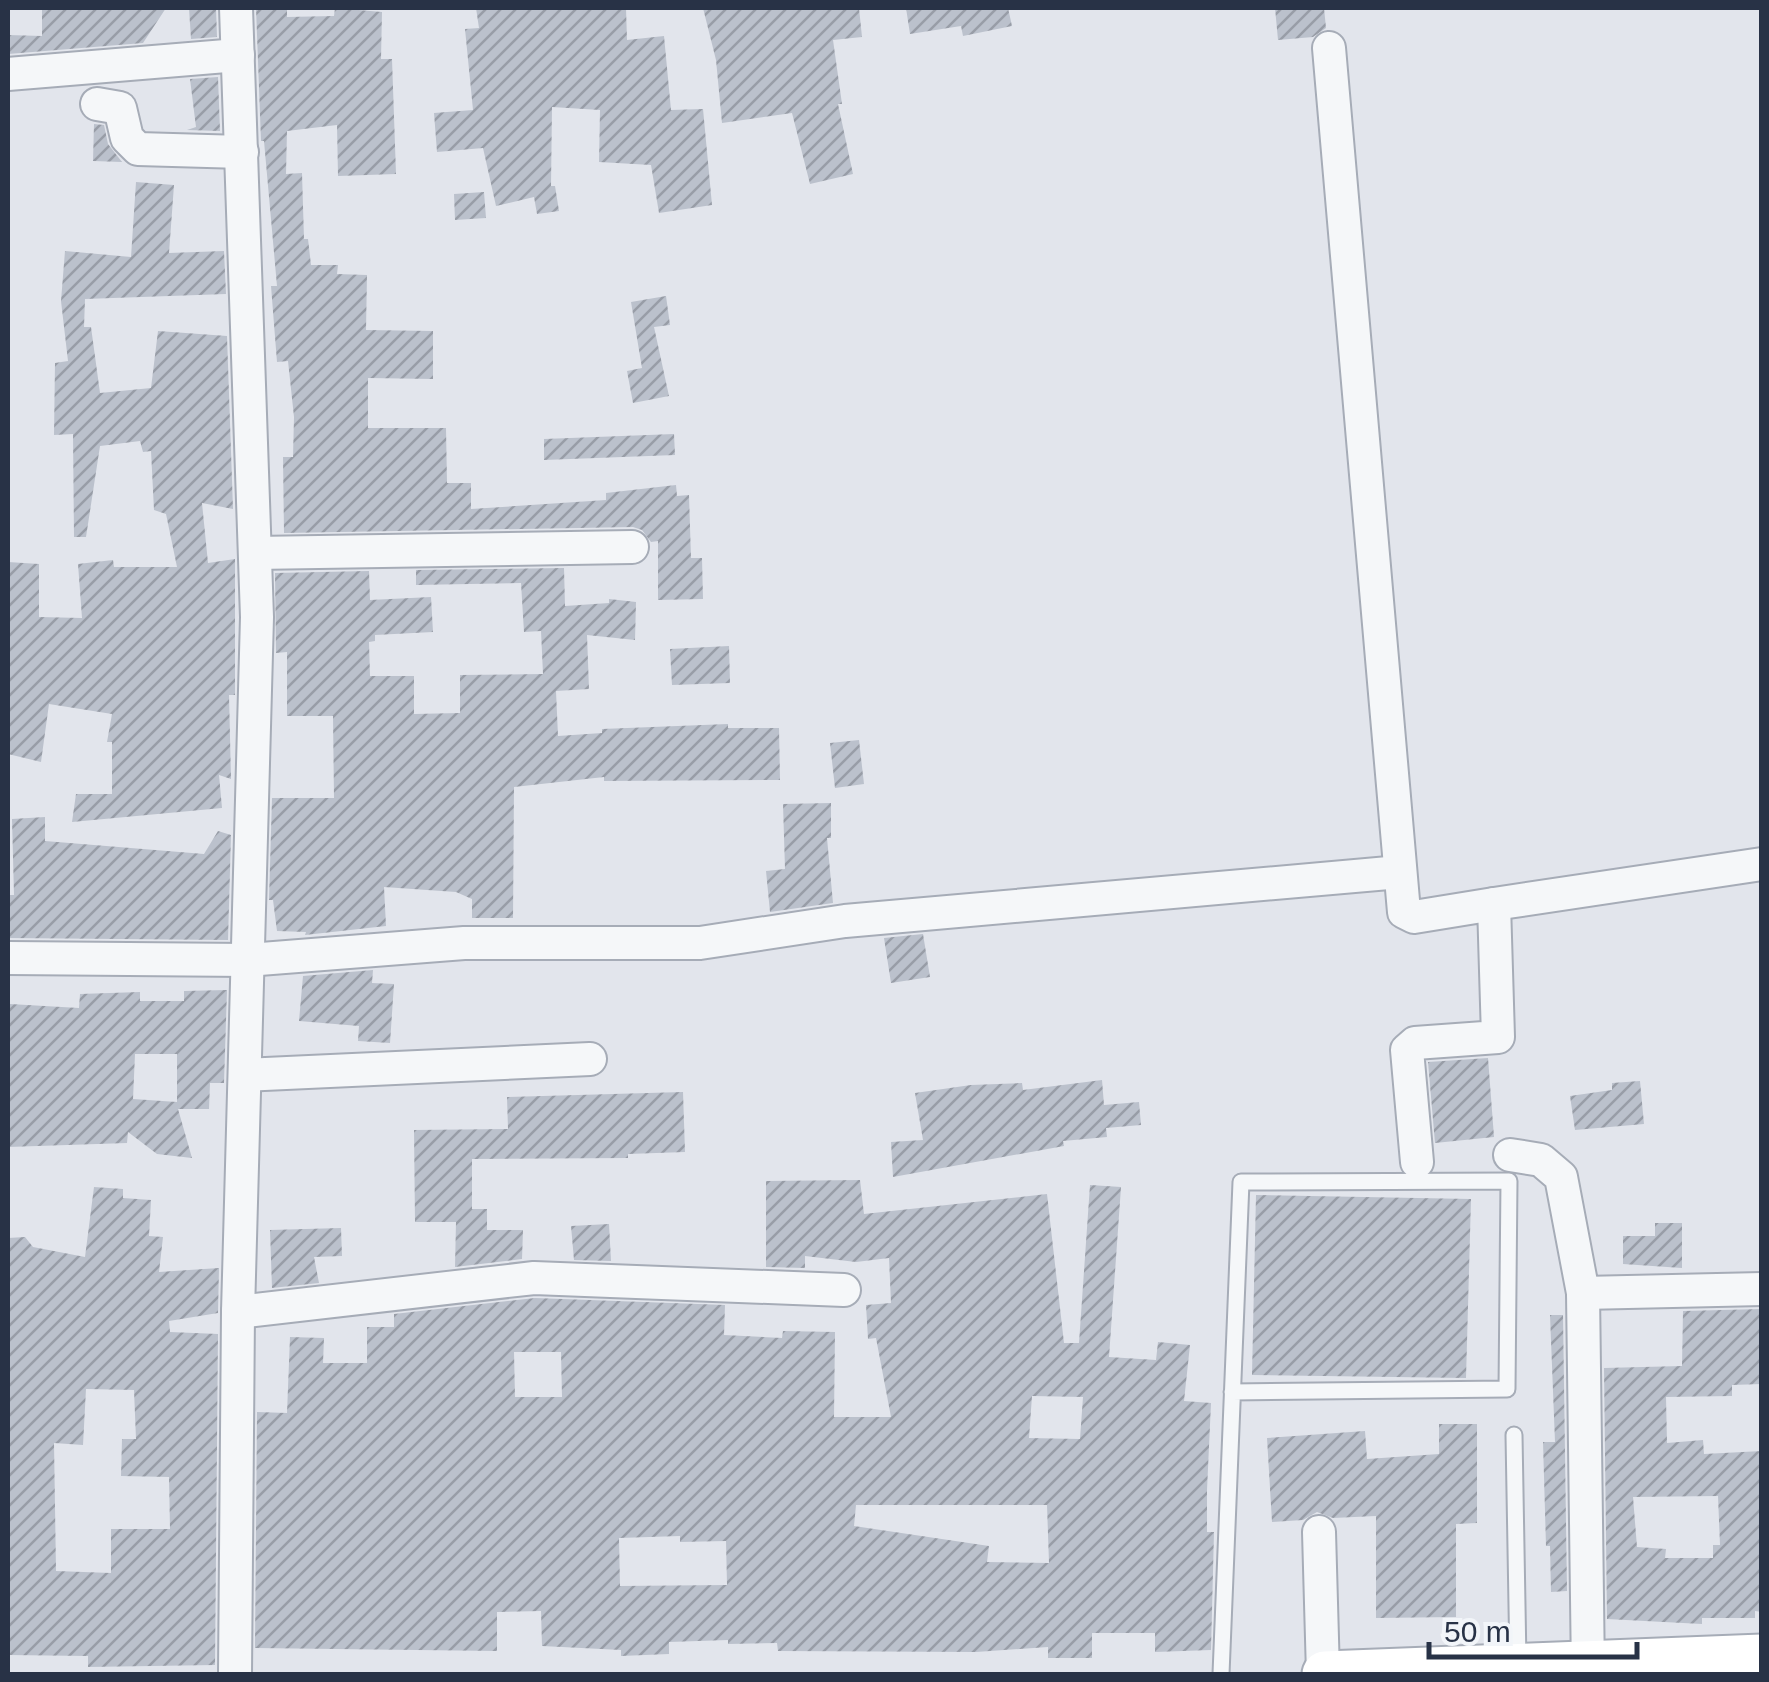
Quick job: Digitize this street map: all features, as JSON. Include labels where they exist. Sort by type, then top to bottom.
[{"type":"main road","points":[[1324,1674],[1518,1666],[1588,1668],[1762,1657]]},
{"type":"street","points":[[236,8],[257,618],[238,1312],[236,1674]]},
{"type":"street","points":[[1329,48],[1400,872],[1407,916],[1762,864]]},
{"type":"street","points":[[8,74],[238,55]]},
{"type":"street","points":[[96,104],[120,108],[127,138],[138,150],[242,152]]},
{"type":"street","points":[[254,554],[632,547]]},
{"type":"street","points":[[8,958],[248,960],[464,943],[700,943],[845,921],[1400,872]]},
{"type":"street","points":[[1417,1162],[1408,1050],[1415,1043],[1498,1036],[1494,904]]},
{"type":"street","points":[[244,1075],[590,1059]]},
{"type":"street","points":[[1510,1155],[1541,1160],[1560,1177],[1583,1293],[1588,1668]]},
{"type":"street","points":[[238,1312],[534,1278],[844,1290]]},
{"type":"street","points":[[1583,1293],[1762,1289]]},
{"type":"street","points":[[1318,1532],[1324,1674]]},
{"type":"lane","points":[[1221,1674],[1240,1182],[1509,1180],[1508,1389],[1232,1392]]},
{"type":"lane","points":[[1514,1435],[1518,1666]]},
{"type":"building","points":[[42,8],[166,8],[143,43],[8,54],[8,35],[42,36]]},
{"type":"building","points":[[189,8],[216,8],[217,37],[191,39]]},
{"type":"building","points":[[256,8],[287,8],[287,17],[334,16],[335,8],[382,12],[381,59],[392,59],[396,174],[338,176],[337,125],[287,131],[286,174],[302,173],[304,239],[308,239],[311,265],[338,265],[337,274],[367,275],[366,330],[433,331],[433,379],[368,378],[368,428],[446,428],[447,483],[471,483],[471,509],[606,500],[606,493],[676,485],[677,496],[689,495],[691,558],[702,558],[703,599],[658,600],[658,541],[651,542],[642,530],[633,527],[284,533],[283,457],[293,457],[294,417],[288,361],[277,362],[271,286],[277,286],[261,141]]},
{"type":"building","points":[[476,8],[626,8],[627,40],[664,36],[671,110],[703,109],[712,205],[659,213],[651,165],[599,162],[600,110],[552,107],[551,186],[555,186],[559,211],[537,214],[534,197],[496,206],[483,148],[437,152],[434,113],[473,110],[465,29],[479,28]]},
{"type":"building","points":[[703,8],[859,8],[862,37],[833,40],[842,104],[838,104],[853,174],[810,184],[792,113],[722,123],[716,60]]},
{"type":"building","points":[[906,8],[1008,8],[1012,26],[963,36],[961,26],[910,34]]},
{"type":"building","points":[[1275,8],[1324,8],[1326,28],[1313,37],[1278,40]]},
{"type":"building","points":[[218,77],[220,131],[187,130],[196,127],[190,79]]},
{"type":"building","points":[[94,124],[104,125],[108,144],[122,162],[93,161]]},
{"type":"building","points":[[136,182],[174,185],[169,253],[224,251],[226,294],[85,299],[84,327],[91,327],[100,393],[151,388],[158,331],[227,336],[233,509],[202,503],[208,563],[235,559],[235,695],[229,695],[231,779],[219,775],[222,808],[72,822],[76,794],[112,794],[112,742],[107,742],[112,714],[49,704],[41,762],[8,754],[8,562],[39,564],[39,617],[82,618],[78,564],[113,560],[114,567],[177,567],[166,514],[154,510],[151,451],[143,452],[140,441],[100,446],[86,537],[74,537],[73,434],[54,435],[55,363],[68,361],[61,301],[65,251],[131,257]]},
{"type":"building","points":[[484,192],[486,218],[455,220],[454,194]]},
{"type":"building","points":[[666,296],[670,325],[654,327],[669,396],[633,403],[627,371],[642,368],[631,302]]},
{"type":"building","points":[[674,434],[675,455],[544,460],[544,439]]},
{"type":"building","points":[[564,568],[565,606],[609,603],[609,599],[636,602],[635,640],[587,635],[589,689],[556,691],[558,736],[602,733],[602,729],[728,724],[728,728],[779,728],[780,780],[604,781],[604,777],[514,787],[513,918],[472,918],[472,899],[456,892],[384,887],[386,926],[305,935],[306,932],[277,931],[273,900],[269,900],[272,798],[334,798],[333,716],[287,716],[287,652],[276,653],[275,573],[369,571],[370,600],[431,597],[433,632],[375,635],[375,641],[369,642],[370,676],[414,676],[414,714],[460,713],[460,675],[543,674],[541,631],[524,632],[521,583],[416,585],[416,570]]},
{"type":"building","points":[[729,646],[730,683],[672,685],[670,649]]},
{"type":"building","points":[[859,740],[864,784],[835,788],[830,743]]},
{"type":"building","points":[[831,803],[831,838],[827,838],[833,903],[770,912],[766,871],[785,869],[783,804]]},
{"type":"building","points":[[45,817],[45,841],[204,854],[218,831],[231,835],[228,940],[8,938],[8,895],[14,895],[12,819]]},
{"type":"building","points":[[923,934],[930,977],[891,983],[884,938]]},
{"type":"building","points":[[373,970],[372,983],[394,984],[390,1043],[358,1041],[359,1026],[299,1021],[303,976]]},
{"type":"building","points":[[227,990],[224,1083],[210,1083],[209,1109],[178,1109],[192,1158],[157,1154],[128,1132],[127,1143],[8,1147],[10,1004],[79,1008],[80,994],[140,992],[140,1001],[184,1001],[184,991]],"holes":[[[135,1054],[177,1054],[177,1102],[133,1099]]]},
{"type":"building","points":[[1488,1058],[1494,1137],[1435,1143],[1428,1062]]},
{"type":"building","points":[[1102,1080],[1104,1105],[1139,1102],[1141,1125],[1106,1128],[1107,1137],[1063,1141],[1064,1146],[893,1177],[891,1142],[923,1140],[915,1093],[1022,1083],[1023,1090]]},
{"type":"building","points":[[1640,1081],[1644,1124],[1575,1130],[1570,1096],[1612,1090],[1612,1083]]},
{"type":"building","points":[[683,1092],[685,1152],[628,1154],[628,1158],[472,1159],[472,1209],[487,1209],[487,1230],[523,1230],[522,1259],[455,1267],[456,1222],[415,1222],[414,1130],[508,1129],[507,1097]]},
{"type":"building","points":[[860,1180],[864,1214],[1047,1194],[1064,1343],[1079,1343],[1090,1185],[1121,1187],[1109,1357],[1156,1360],[1158,1342],[1190,1345],[1184,1401],[1211,1403],[1207,1532],[1214,1532],[1211,1650],[1155,1652],[1155,1633],[1092,1633],[1092,1658],[1048,1658],[1048,1647],[976,1652],[778,1651],[777,1643],[728,1644],[728,1640],[669,1642],[669,1654],[621,1656],[621,1650],[542,1646],[541,1611],[497,1612],[497,1651],[255,1648],[257,1412],[287,1413],[290,1337],[324,1338],[323,1363],[367,1363],[367,1327],[394,1327],[394,1314],[535,1298],[725,1305],[724,1335],[782,1338],[783,1331],[835,1332],[834,1417],[891,1417],[876,1338],[868,1339],[866,1305],[891,1303],[889,1258],[856,1262],[805,1256],[805,1268],[766,1267],[766,1181]],"holes":[[[514,1352],[561,1352],[562,1397],[515,1397]],[[1032,1396],[1083,1397],[1080,1439],[1029,1438]],[[856,1505],[1047,1505],[1049,1563],[987,1562],[989,1546],[854,1526]],[[680,1536],[680,1542],[726,1541],[727,1585],[620,1586],[619,1538]]]},
{"type":"building","points":[[94,1187],[123,1189],[123,1198],[151,1200],[149,1236],[163,1237],[159,1272],[219,1268],[218,1313],[169,1321],[170,1332],[218,1334],[215,1665],[88,1667],[88,1656],[8,1655],[8,1238],[25,1237],[33,1247],[85,1257]],"holes":[[[86,1389],[134,1390],[136,1439],[122,1439],[121,1476],[169,1477],[170,1529],[111,1529],[111,1573],[56,1571],[54,1443],[83,1445]]]},
{"type":"building","points":[[1256,1195],[1471,1199],[1466,1378],[1252,1375]]},
{"type":"building","points":[[1655,1223],[1682,1223],[1682,1268],[1623,1264],[1623,1236],[1655,1236]]},
{"type":"building","points":[[609,1224],[611,1261],[574,1260],[571,1226]]},
{"type":"building","points":[[341,1228],[342,1256],[314,1257],[319,1283],[272,1288],[270,1230]]},
{"type":"building","points":[[1762,1309],[1762,1384],[1732,1385],[1732,1396],[1666,1397],[1667,1443],[1703,1440],[1704,1454],[1762,1451],[1762,1612],[1755,1611],[1755,1618],[1702,1618],[1702,1624],[1607,1619],[1604,1368],[1682,1366],[1683,1311]],"holes":[[[1718,1496],[1720,1545],[1713,1545],[1713,1558],[1665,1558],[1666,1549],[1637,1547],[1633,1497]]]},
{"type":"building","points":[[1550,1315],[1563,1315],[1567,1591],[1551,1592],[1543,1442],[1555,1442]]},
{"type":"building","points":[[1439,1424],[1477,1424],[1477,1523],[1456,1524],[1456,1617],[1376,1618],[1376,1516],[1333,1518],[1317,1512],[1303,1520],[1272,1522],[1267,1438],[1365,1431],[1367,1459],[1439,1454]]}]
